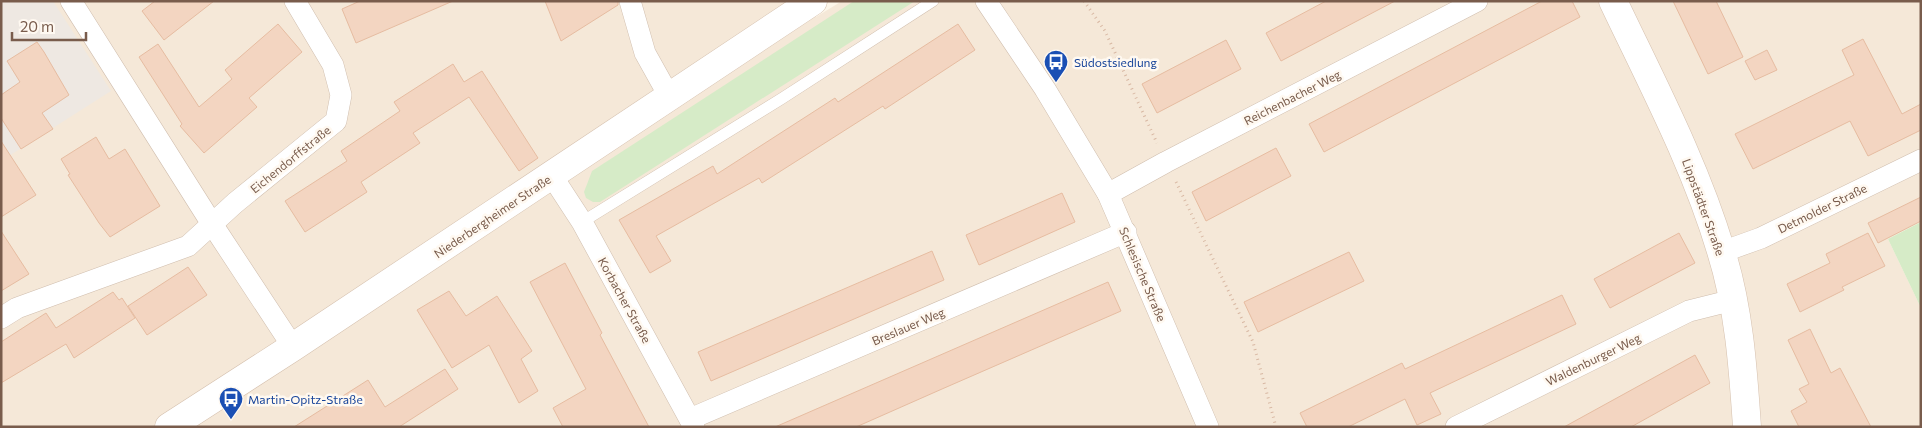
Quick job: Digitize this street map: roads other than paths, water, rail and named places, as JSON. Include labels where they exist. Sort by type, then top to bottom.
[{"type":"main road","name":"Niederbergheimer Straße","points":[[169,427],[552,176],[813,1]]},
{"type":"main road","name":"Lippstädter Straße","points":[[1613,1],[1701,190],[1722,252],[1733,300],[1743,372],[1747,427]]},
{"type":"street","points":[[71,1],[212,224],[293,347]]},
{"type":"street","name":"Eichendorffstraße","points":[[212,224],[336,121],[341,95],[333,65],[295,1]]},
{"type":"street","points":[[630,1],[645,53],[670,96]]},
{"type":"street","name":"Schlesische Straße","points":[[986,1],[1045,90],[1108,194],[1126,232],[1208,427]]},
{"type":"street","name":"Reichenbacher Weg","points":[[1108,194],[1477,1]]},
{"type":"street","name":"Detmolder Straße","points":[[1722,252],[1761,238],[1921,160]]},
{"type":"street","name":"Korbacher Straße","points":[[552,176],[582,222],[692,423]]},
{"type":"street","points":[[1,318],[17,308],[188,246],[212,224]]},
{"type":"street","name":"Breslauer Weg","points":[[692,423],[1126,232]]},
{"type":"street","name":"Waldenburger Weg","points":[[1456,427],[1689,311],[1733,300]]},
{"type":"lane","points":[[582,222],[933,1]]},
{"type":"place","name":"Südostsiedlung","points":[[1056,83]]},
{"type":"place","name":"Martin-Opitz-Straße","points":[[231,420]]}]
